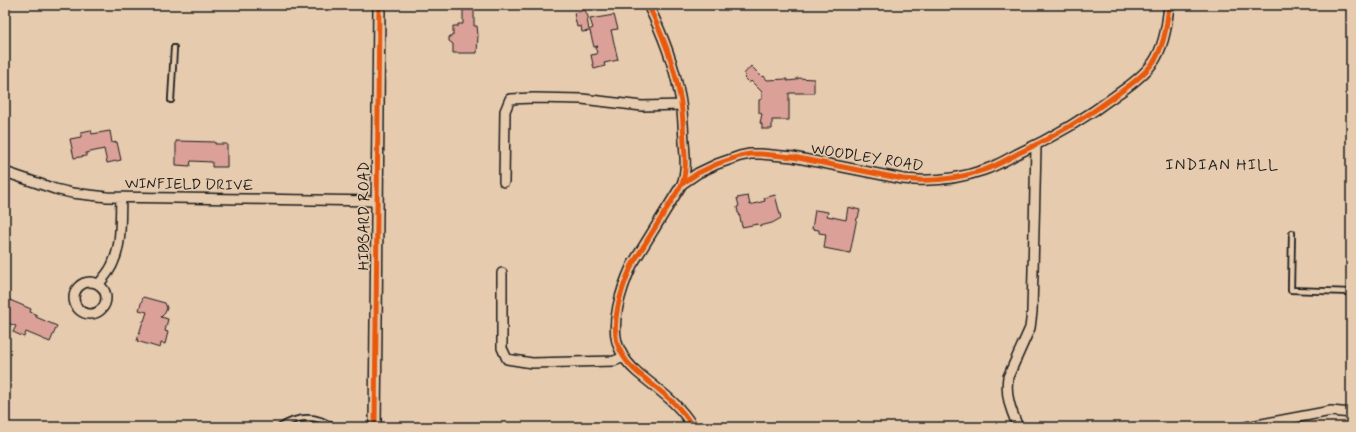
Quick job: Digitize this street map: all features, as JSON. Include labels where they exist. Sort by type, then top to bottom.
[{"type":"street","name":"HIBBARD ROAD","points":[[375,427],[379,5]]},
{"type":"street","name":"WOODLEY ROAD","points":[[648,5],[668,49],[680,93],[685,154],[684,177],[682,184],[643,247],[626,278],[616,324],[616,337],[619,349],[624,357],[637,372],[676,405],[693,427]]},
{"type":"street","name":"WOODLEY ROAD","points":[[682,184],[698,173],[717,164],[750,154],[777,155],[903,179],[931,180],[964,175],[983,170],[1036,147],[1087,117],[1128,87],[1156,59],[1164,40],[1169,5]]},
{"type":"street","points":[[504,182],[505,111],[510,99],[582,99],[642,106],[681,106]]},
{"type":"street","points":[[1018,427],[1010,410],[1007,385],[1008,377],[1030,328],[1032,312],[1036,147]]},
{"type":"street","name":"WINFIELD DRIVE","points":[[5,172],[55,189],[72,193],[121,198],[377,201]]},
{"type":"street","points":[[98,284],[107,274],[116,256],[120,232],[121,198]]},
{"type":"street","points":[[502,273],[502,348],[507,359],[532,363],[614,361],[624,357]]},
{"type":"street","points":[[1246,427],[1326,412],[1351,413]]},
{"type":"lane","points":[[171,100],[174,48]]},
{"type":"lane","points":[[1292,233],[1291,290],[1351,292]]},
{"type":"lane","points":[[280,427],[286,423],[307,417],[326,422],[333,427]]},
{"type":"building","points":[[463,10],[474,10],[474,26],[477,26],[478,35],[477,53],[453,53],[453,44],[449,41],[449,37],[453,35],[453,26],[463,24]]},
{"type":"building","points":[[585,10],[589,19],[587,19],[589,30],[593,28],[590,19],[614,15],[618,29],[611,30],[618,60],[604,63],[605,66],[594,69],[591,55],[597,54],[596,47],[598,46],[594,47],[590,31],[582,32],[581,26],[577,27],[574,13]]},
{"type":"building","points":[[751,66],[767,80],[787,79],[787,81],[797,80],[797,78],[814,79],[814,93],[789,93],[789,120],[772,120],[772,129],[762,129],[762,124],[760,123],[762,114],[759,113],[759,100],[762,99],[762,92],[751,81],[749,83],[744,78],[746,76],[744,74]]},
{"type":"building","points":[[91,130],[92,134],[110,131],[112,143],[117,142],[121,160],[107,163],[104,149],[86,153],[86,156],[74,158],[70,139],[81,137],[81,132]]},
{"type":"building","points":[[176,141],[215,142],[215,144],[227,144],[227,167],[212,167],[212,162],[191,161],[190,166],[176,165]]},
{"type":"building","points":[[775,195],[781,218],[772,223],[760,226],[758,224],[742,227],[738,213],[737,207],[739,206],[737,198],[748,196],[750,205],[765,201],[764,198]]},
{"type":"building","points":[[848,207],[860,210],[850,253],[824,248],[826,234],[819,233],[819,230],[812,229],[815,210],[828,212],[827,216],[846,220]]},
{"type":"building","points":[[143,297],[165,303],[167,308],[161,317],[168,319],[165,331],[168,332],[165,344],[161,343],[160,348],[137,341],[147,312],[139,310]]},
{"type":"building","points":[[5,298],[31,309],[30,312],[37,315],[36,317],[57,326],[50,342],[26,332],[24,337],[13,332],[16,326],[5,322]]},
{"type":"cycle path","points":[[375,427],[379,5]]},
{"type":"cycle path","points":[[648,5],[658,26],[677,81],[682,110],[685,158],[684,179],[632,265],[621,295],[615,330],[620,350],[627,362],[674,404],[693,427]]},
{"type":"cycle path","points":[[682,184],[698,173],[717,164],[750,154],[793,157],[913,180],[954,178],[988,168],[1044,141],[1070,126],[1129,86],[1149,68],[1162,45],[1169,5]]},
{"type":"district","name":"INDIAN HILL","points":[[1222,165]]}]
